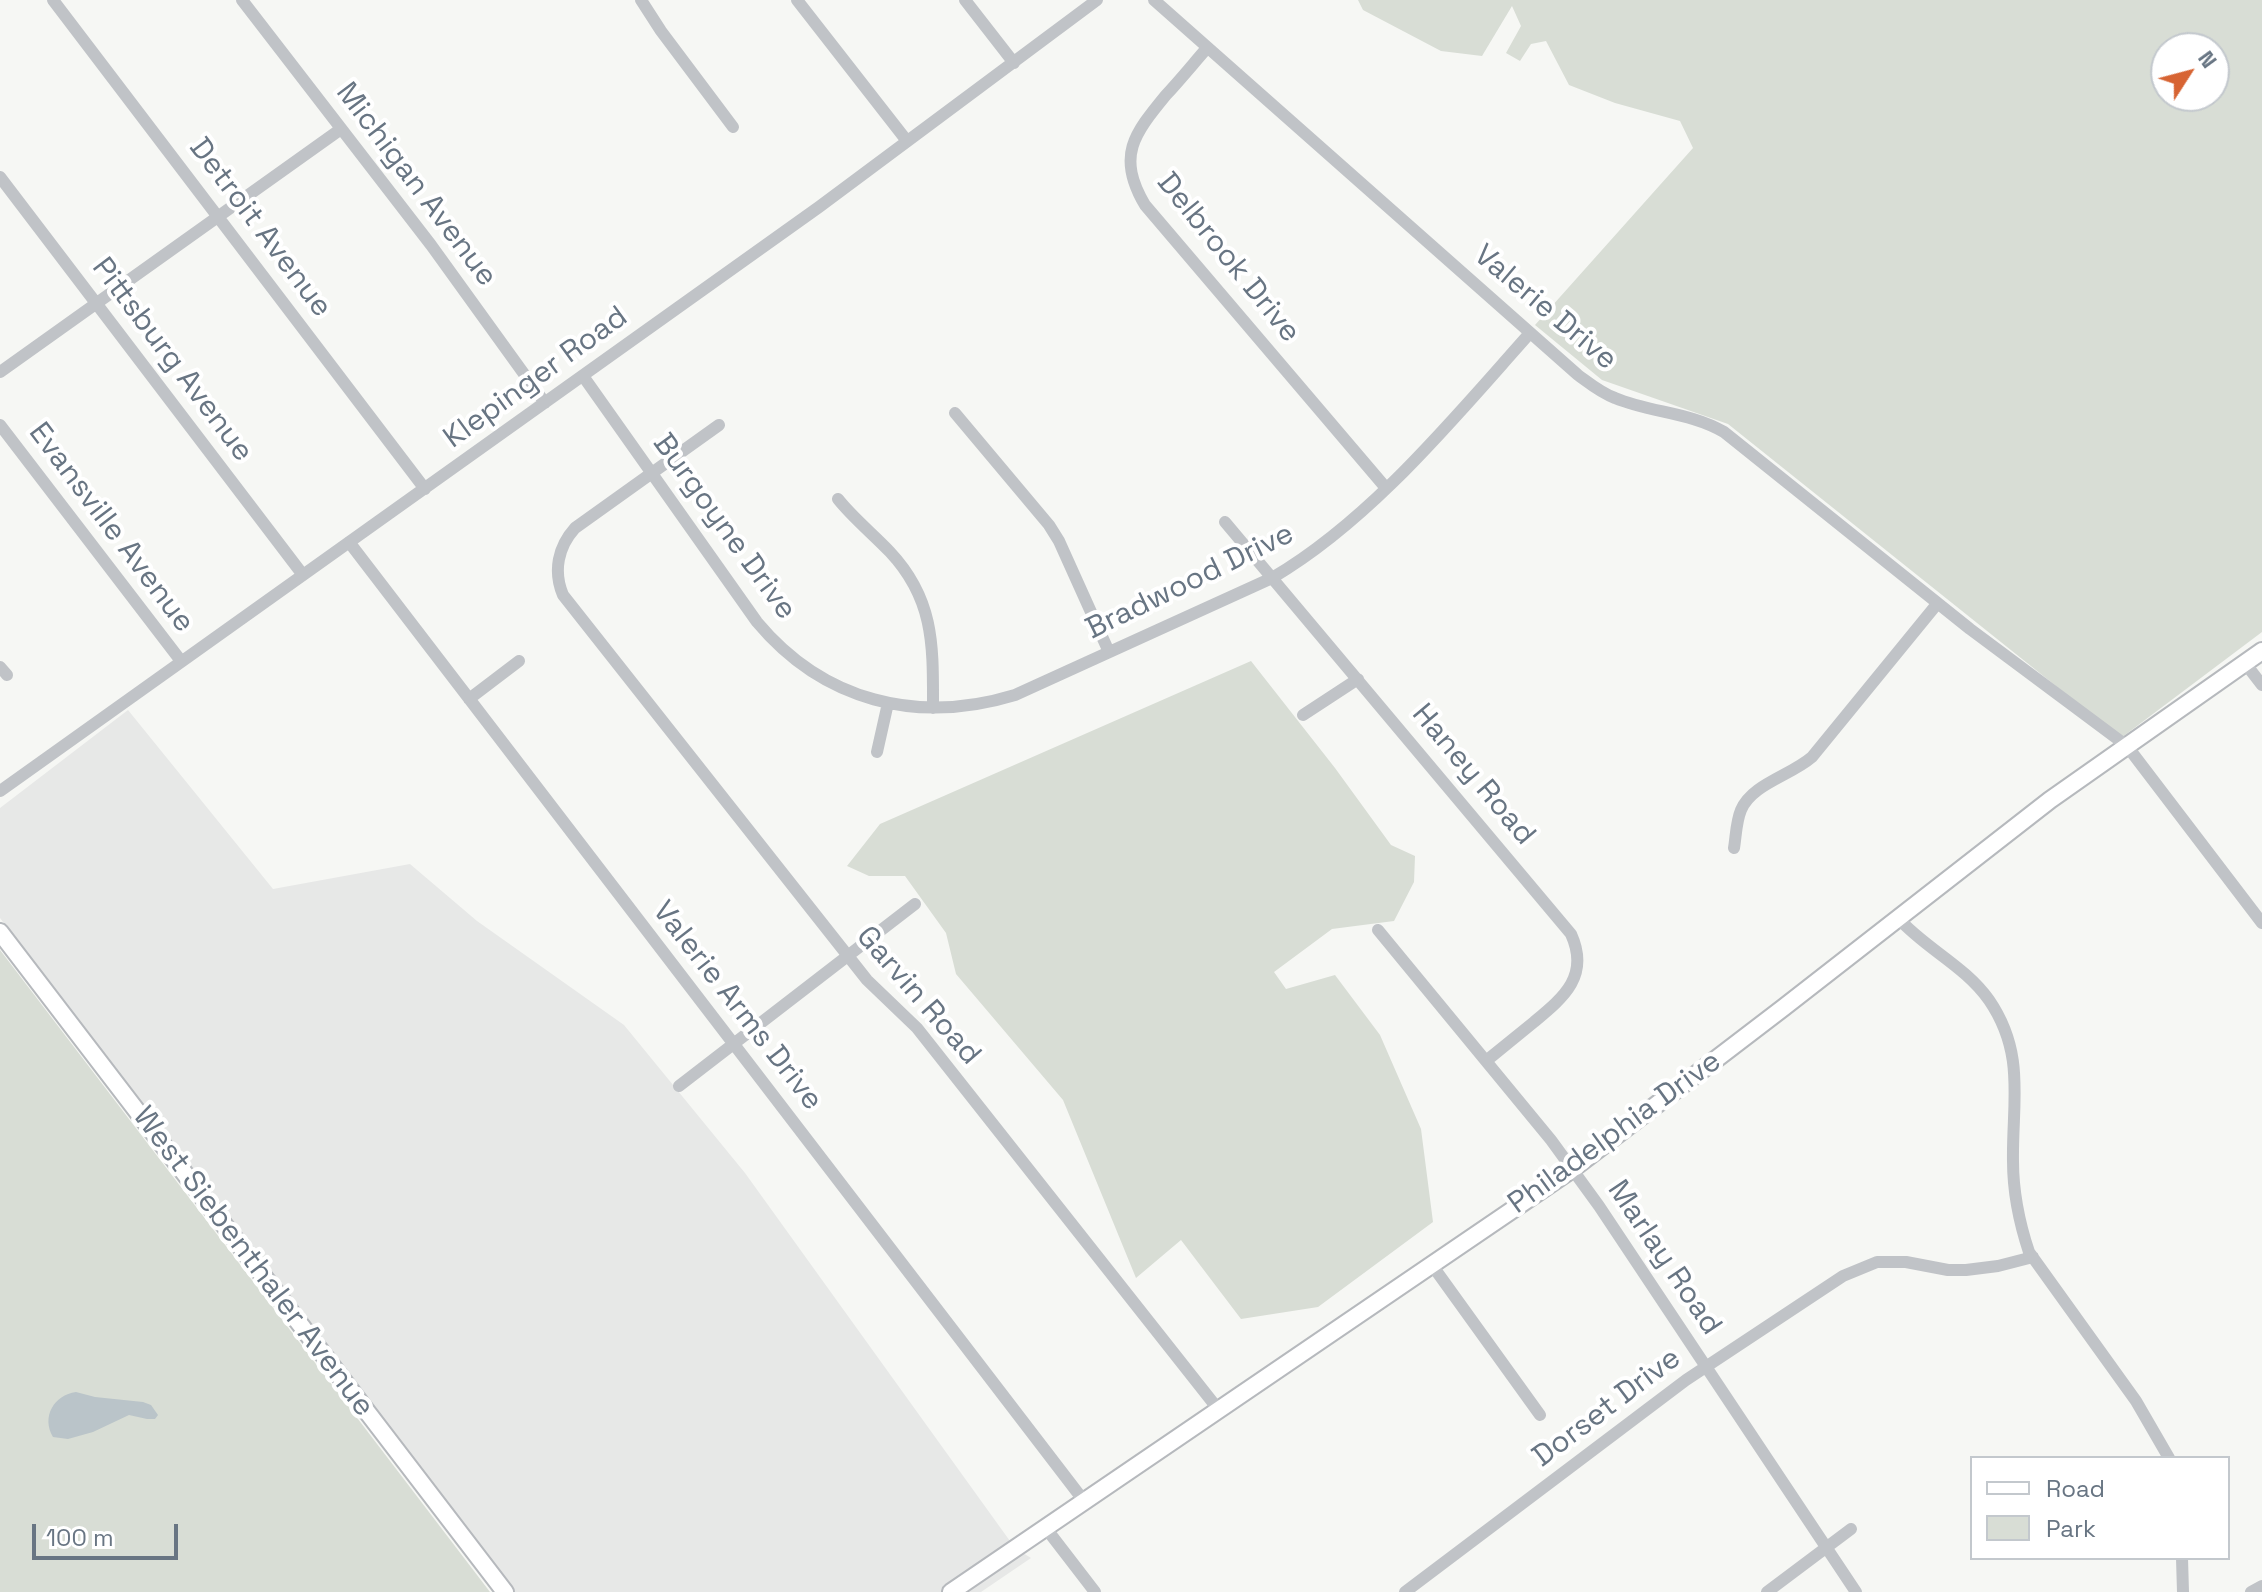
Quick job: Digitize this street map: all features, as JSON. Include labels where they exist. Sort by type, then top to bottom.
[{"type":"main road","name":"Philadelphia Drive","points":[[951,1592],[1571,1170],[2050,800],[2262,651]]},
{"type":"main road","name":"West Siebenthaler Avenue","points":[[0,932],[505,1592]]},
{"type":"street","name":"Detroit Avenue","points":[[53,0],[425,489]]},
{"type":"street","name":"Michigan Avenue","points":[[242,0],[431,245],[545,403]]},
{"type":"street","points":[[797,0],[907,141]]},
{"type":"street","points":[[965,0],[1014,63]]},
{"type":"street","name":"Klepinger Road","points":[[0,791],[583,376],[1097,0]]},
{"type":"street","name":"Valerie Drive","points":[[1154,0],[1594,387],[1616,398],[1684,415],[1724,432],[1937,604],[2127,746],[2262,923]]},
{"type":"street","points":[[647,2],[661,31],[733,127]]},
{"type":"street","name":"Delbrook Drive","points":[[1207,48],[1143,122],[1131,152],[1133,184],[1145,205],[1386,488]]},
{"type":"street","points":[[0,372],[341,129]]},
{"type":"street","name":"Pittsburg Avenue","points":[[0,177],[303,575]]},
{"type":"street","name":"Bradwood Drive","points":[[888,703],[933,708],[972,706],[1015,695],[1272,578],[1326,541],[1386,488],[1530,333]]},
{"type":"street","name":"Burgoyne Drive","points":[[583,376],[757,622],[782,649],[837,686],[888,703]]},
{"type":"street","points":[[955,413],[1049,525],[1109,652]]},
{"type":"street","name":"Evansville Avenue","points":[[0,425],[181,661]]},
{"type":"street","name":"Garvin Road","points":[[719,425],[575,528],[558,560],[558,581],[563,595],[847,956],[876,990],[917,1028],[1218,1409]]},
{"type":"street","points":[[838,499],[892,555],[908,575],[924,605],[931,630],[933,708]]},
{"type":"street","name":"Haney Road","points":[[1225,522],[1567,928],[1576,945],[1576,971],[1567,993],[1486,1061]]},
{"type":"street","name":"Valerie Arms Drive","points":[[349,542],[1084,1501]]},
{"type":"street","points":[[1734,848],[1740,812],[1752,794],[1812,757],[1937,604]]},
{"type":"street","points":[[469,699],[519,661]]},
{"type":"street","points":[[2245,663],[2262,685]]},
{"type":"street","points":[[1303,715],[1358,679]]},
{"type":"street","points":[[877,752],[888,703]]},
{"type":"street","points":[[679,1086],[915,904]]},
{"type":"street","points":[[1898,918],[1920,939],[1962,970],[1990,1001],[2006,1033],[2016,1078],[2014,1192],[2022,1233],[2033,1257],[2136,1401],[2168,1456]]},
{"type":"street","name":"Marlay Road","points":[[1378,930],[1551,1140],[1599,1206],[1856,1592]]},
{"type":"street","name":"Dorset Drive","points":[[1405,1592],[1706,1367],[1843,1276],[1877,1262],[1893,1261],[1966,1270],[2033,1257]]},
{"type":"street","points":[[1432,1265],[1540,1415]]},
{"type":"street","points":[[1045,1527],[1095,1592]]},
{"type":"street","points":[[1767,1592],[1851,1529]]},
{"type":"street","points":[[2182,1560],[2183,1592]]},
{"type":"street","points":[[2251,1592],[2262,1586]]},
{"type":"shaded area","points":[[128,710],[273,889],[410,864],[477,921],[624,1025],[745,1173],[1015,1548],[1031,1558],[981,1592],[512,1592],[0,918],[0,808]]},
{"type":"shaded area","points":[[76,1392],[143,1402],[151,1405],[158,1415],[155,1419],[147,1419],[129,1415],[93,1432],[68,1439],[53,1437],[48,1422],[52,1408],[61,1397]]},
{"type":"green space","points":[[1358,0],[2262,0],[2262,632],[2121,738],[1728,424],[1602,380],[1535,325],[1693,148],[1680,121],[1615,103],[1569,85],[1546,41],[1531,44],[1520,61],[1506,53],[1521,26],[1512,6],[1482,56],[1441,51],[1363,10]]},
{"type":"green space","points":[[1251,661],[1391,845],[1415,856],[1414,882],[1394,921],[1332,929],[1274,972],[1286,989],[1335,975],[1380,1035],[1421,1129],[1433,1222],[1318,1307],[1241,1319],[1181,1240],[1136,1278],[1063,1100],[956,974],[946,933],[905,876],[869,876],[847,866],[880,824]]},
{"type":"green space","points":[[0,950],[490,1592],[0,1592]]}]
